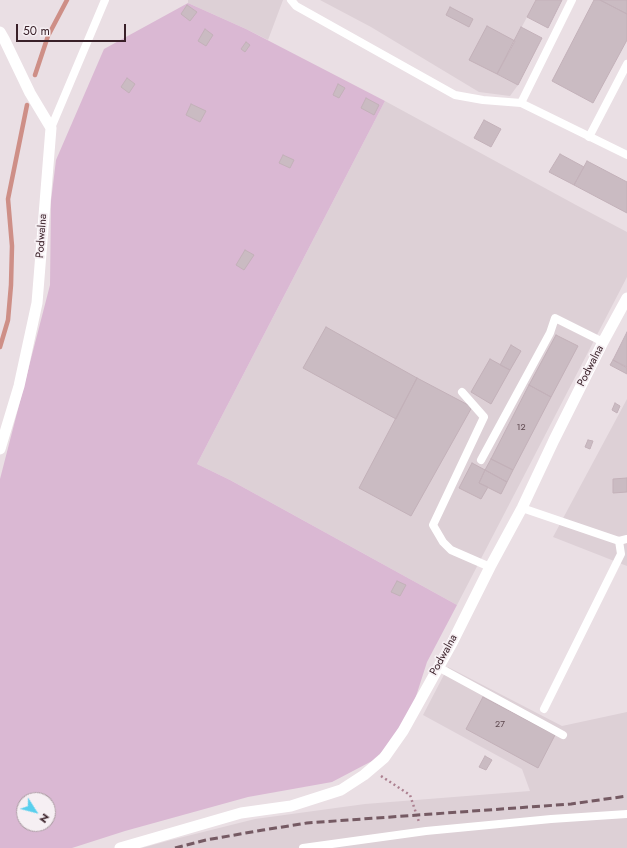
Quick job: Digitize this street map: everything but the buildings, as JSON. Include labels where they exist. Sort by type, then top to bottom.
[{"type":"street","points":[[0,32],[30,93],[51,128]]},
{"type":"street","name":"Podwalna","points":[[0,448],[19,386],[37,303],[51,128]]},
{"type":"street","name":"Podwalna","points":[[120,848],[241,813],[291,806],[341,790],[364,775],[384,758],[403,731],[452,643],[490,567],[522,508],[603,342],[627,298]]},
{"type":"lane","points":[[51,128],[105,0]]},
{"type":"lane","points":[[291,0],[296,6],[455,95],[483,100],[521,103],[627,155]]},
{"type":"lane","points":[[521,103],[572,0]]},
{"type":"lane","points":[[589,137],[627,64]]},
{"type":"lane","points":[[481,460],[550,334],[555,318],[603,342]]},
{"type":"lane","points":[[462,392],[484,417],[433,525],[443,542],[451,550],[490,567]]},
{"type":"lane","points":[[522,508],[623,540],[620,554],[544,709]]},
{"type":"lane","points":[[438,667],[563,735]]},
{"type":"lane","points":[[303,848],[422,832],[551,819],[627,814]]},
{"type":"path","points":[[371,769],[410,795],[422,832]]},
{"type":"shaded area","points":[[188,0],[283,0],[268,40],[188,3]]},
{"type":"shaded area","points":[[320,0],[536,0],[497,74],[518,85],[510,96],[479,92],[371,27]]},
{"type":"shaded area","points":[[188,3],[246,29],[385,101],[197,464],[230,480],[457,605],[427,662],[410,715],[387,747],[372,761],[332,782],[248,797],[125,831],[72,848],[0,848],[0,479],[50,285],[51,201],[56,160],[104,49]]},
{"type":"shaded area","points":[[385,101],[627,232],[627,277],[457,605],[230,480],[197,464]]},
{"type":"shaded area","points":[[627,399],[627,566],[553,537]]},
{"type":"shaded area","points":[[448,667],[562,726],[627,712],[627,848],[142,848],[255,819],[365,804],[530,791],[522,769],[423,715]]},
{"type":"waterway","points":[[35,75],[48,36],[67,0]]},
{"type":"waterway","points":[[0,347],[8,320],[11,285],[12,246],[8,199],[27,105]]},
{"type":"railway","points":[[175,848],[206,840],[307,823],[571,804],[627,796]]}]
